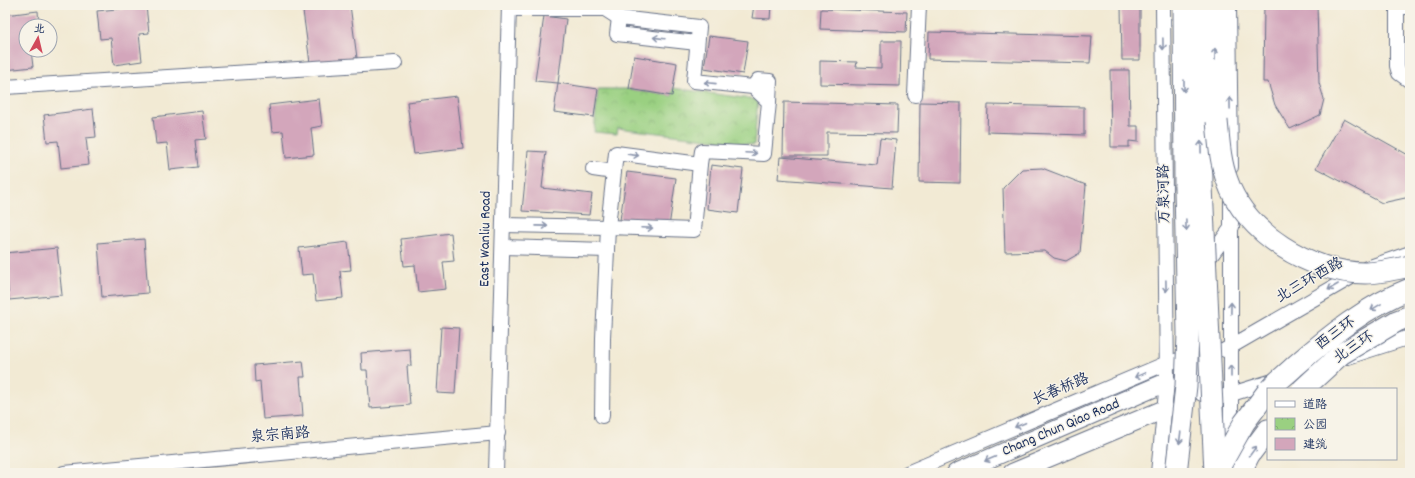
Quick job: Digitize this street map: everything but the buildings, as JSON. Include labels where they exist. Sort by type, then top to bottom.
[{"type":"highway","name":"万泉河路","points":[[1184,5],[1193,186]]},
{"type":"highway","points":[[1176,473],[1186,386],[1200,5]]},
{"type":"highway","points":[[1214,5],[1217,121],[1220,153],[1227,181],[1239,204],[1256,226],[1278,245],[1306,260],[1336,269],[1365,273],[1410,266]]},
{"type":"highway","points":[[1193,186],[1228,468],[1249,455],[1267,431]]},
{"type":"highway","name":"西三环","points":[[1272,388],[1321,344],[1368,311],[1410,289]]},
{"type":"highway","name":"北三环","points":[[1297,382],[1397,321],[1410,316]]},
{"type":"highway","name":"西三环","points":[[1228,468],[1244,423],[1267,394]]},
{"type":"main road","name":"Chang Chun Qiao Road","points":[[956,473],[1167,382]]},
{"type":"main road","name":"Chang Chun Qiao Road","points":[[1012,473],[1165,415]]},
{"type":"main road","points":[[1040,473],[1165,415]]},
{"type":"street","points":[[915,95],[919,5]]},
{"type":"street","name":"万泉河路","points":[[1158,473],[1165,415],[1167,382],[1163,5]]},
{"type":"street","points":[[1228,468],[1231,395],[1232,227],[1229,5]]},
{"type":"street","points":[[503,225],[694,230],[702,151],[764,154],[770,102],[753,88],[694,81],[699,27],[619,18],[605,9],[509,7]]},
{"type":"street","name":"East Wanliu Road","points":[[496,473],[509,7]]},
{"type":"street","points":[[1410,7],[1397,7],[1397,66],[1399,73],[1410,81]]},
{"type":"street","points":[[5,87],[396,63]]},
{"type":"street","points":[[602,416],[603,338],[608,227],[616,153],[700,164]]},
{"type":"street","points":[[593,169],[614,172]]},
{"type":"street","points":[[1231,170],[1245,201],[1273,230],[1296,246],[1322,257],[1367,268]]},
{"type":"street","points":[[1228,468],[1203,404],[1199,360],[1197,273],[1213,254],[1232,227]]},
{"type":"street","points":[[503,247],[607,250]]},
{"type":"street","name":"北三环西路","points":[[1199,360],[1231,347],[1367,268],[1410,253]]},
{"type":"street","points":[[1166,256],[1181,268],[1197,273]]},
{"type":"street","points":[[1276,388],[1297,382],[1410,337]]},
{"type":"street","points":[[1167,382],[1199,360]]},
{"type":"street","name":"长春桥路","points":[[907,473],[1167,363],[1199,360]]},
{"type":"street","points":[[1165,415],[1231,395],[1297,382]]},
{"type":"street","name":"泉宗南路","points":[[64,473],[498,433]]},
{"type":"green space","points":[[673,88],[758,100],[754,145],[618,128],[617,134],[594,132],[598,89],[629,89],[672,96]]}]
